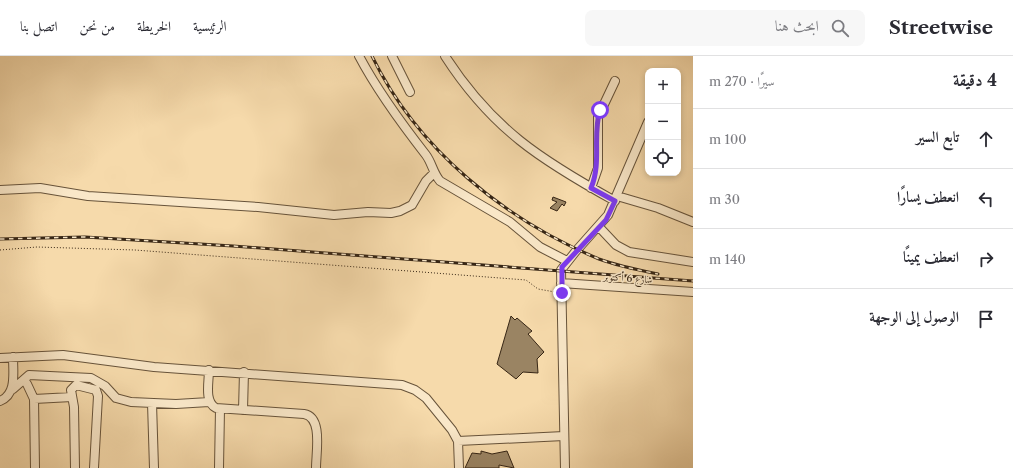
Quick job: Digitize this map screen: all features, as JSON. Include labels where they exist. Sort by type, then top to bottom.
[{"type":"street","points":[[359,56],[397,118],[428,158],[434,173],[445,185],[503,218],[540,247],[567,261]]},
{"type":"street","points":[[392,56],[410,92]]},
{"type":"street","points":[[445,56],[474,96],[510,133],[546,161],[591,188],[616,198],[663,210],[693,222]]},
{"type":"street","points":[[591,188],[598,168],[598,117],[615,81]]},
{"type":"street","points":[[565,468],[561,270],[567,261],[608,216],[645,129]]},
{"type":"street","points":[[0,190],[40,188],[88,196],[258,207],[334,215],[368,212],[391,213],[405,210],[412,205],[426,180],[434,173]]},
{"type":"street","points":[[599,227],[616,245],[629,252],[693,262]]},
{"type":"street","name":"شارع 6 أكتوبر","points":[[561,283],[693,292]]},
{"type":"street","points":[[0,358],[62,355],[154,367],[244,372],[395,384],[409,387],[426,398],[452,430],[458,441],[459,468]]},
{"type":"street","points":[[13,357],[13,389]]},
{"type":"street","points":[[13,367],[29,375],[91,378],[105,386],[116,398],[131,402],[176,404],[209,402]]},
{"type":"street","points":[[209,370],[209,402],[213,407],[220,409],[304,414],[312,417],[317,426],[316,468]]},
{"type":"street","points":[[243,410],[244,372]]},
{"type":"street","points":[[0,401],[4,400],[13,389],[29,375]]},
{"type":"street","points":[[27,384],[34,399],[35,468]]},
{"type":"street","points":[[75,468],[74,407],[71,390],[76,385],[96,390],[98,396],[94,468]]},
{"type":"street","points":[[34,399],[72,397]]},
{"type":"street","points":[[152,403],[154,468]]},
{"type":"street","points":[[219,468],[220,409]]},
{"type":"street","points":[[458,441],[564,436]]},
{"type":"path","points":[[0,250],[36,247],[135,250],[526,280],[538,289],[562,293]]},
{"type":"building","points":[[553,197],[566,202],[564,206],[562,204],[557,211],[550,208],[557,202],[552,200]]},
{"type":"building","points":[[511,316],[515,320],[517,318],[532,331],[528,334],[544,352],[537,359],[538,373],[523,372],[516,379],[497,364]]},
{"type":"building","points":[[481,451],[492,454],[507,451],[514,468],[499,465],[499,468],[465,468],[472,453],[481,454]]},
{"type":"railway","points":[[372,56],[391,90],[413,121],[439,151],[467,178],[498,202],[530,224],[564,243],[599,259],[621,266],[658,274]]},
{"type":"railway","points":[[0,239],[85,237],[233,246],[693,281]]},
{"type":"route","points":[[562,293],[562,267],[606,220],[615,201],[591,188],[596,178],[598,168],[597,125],[600,110]]}]
